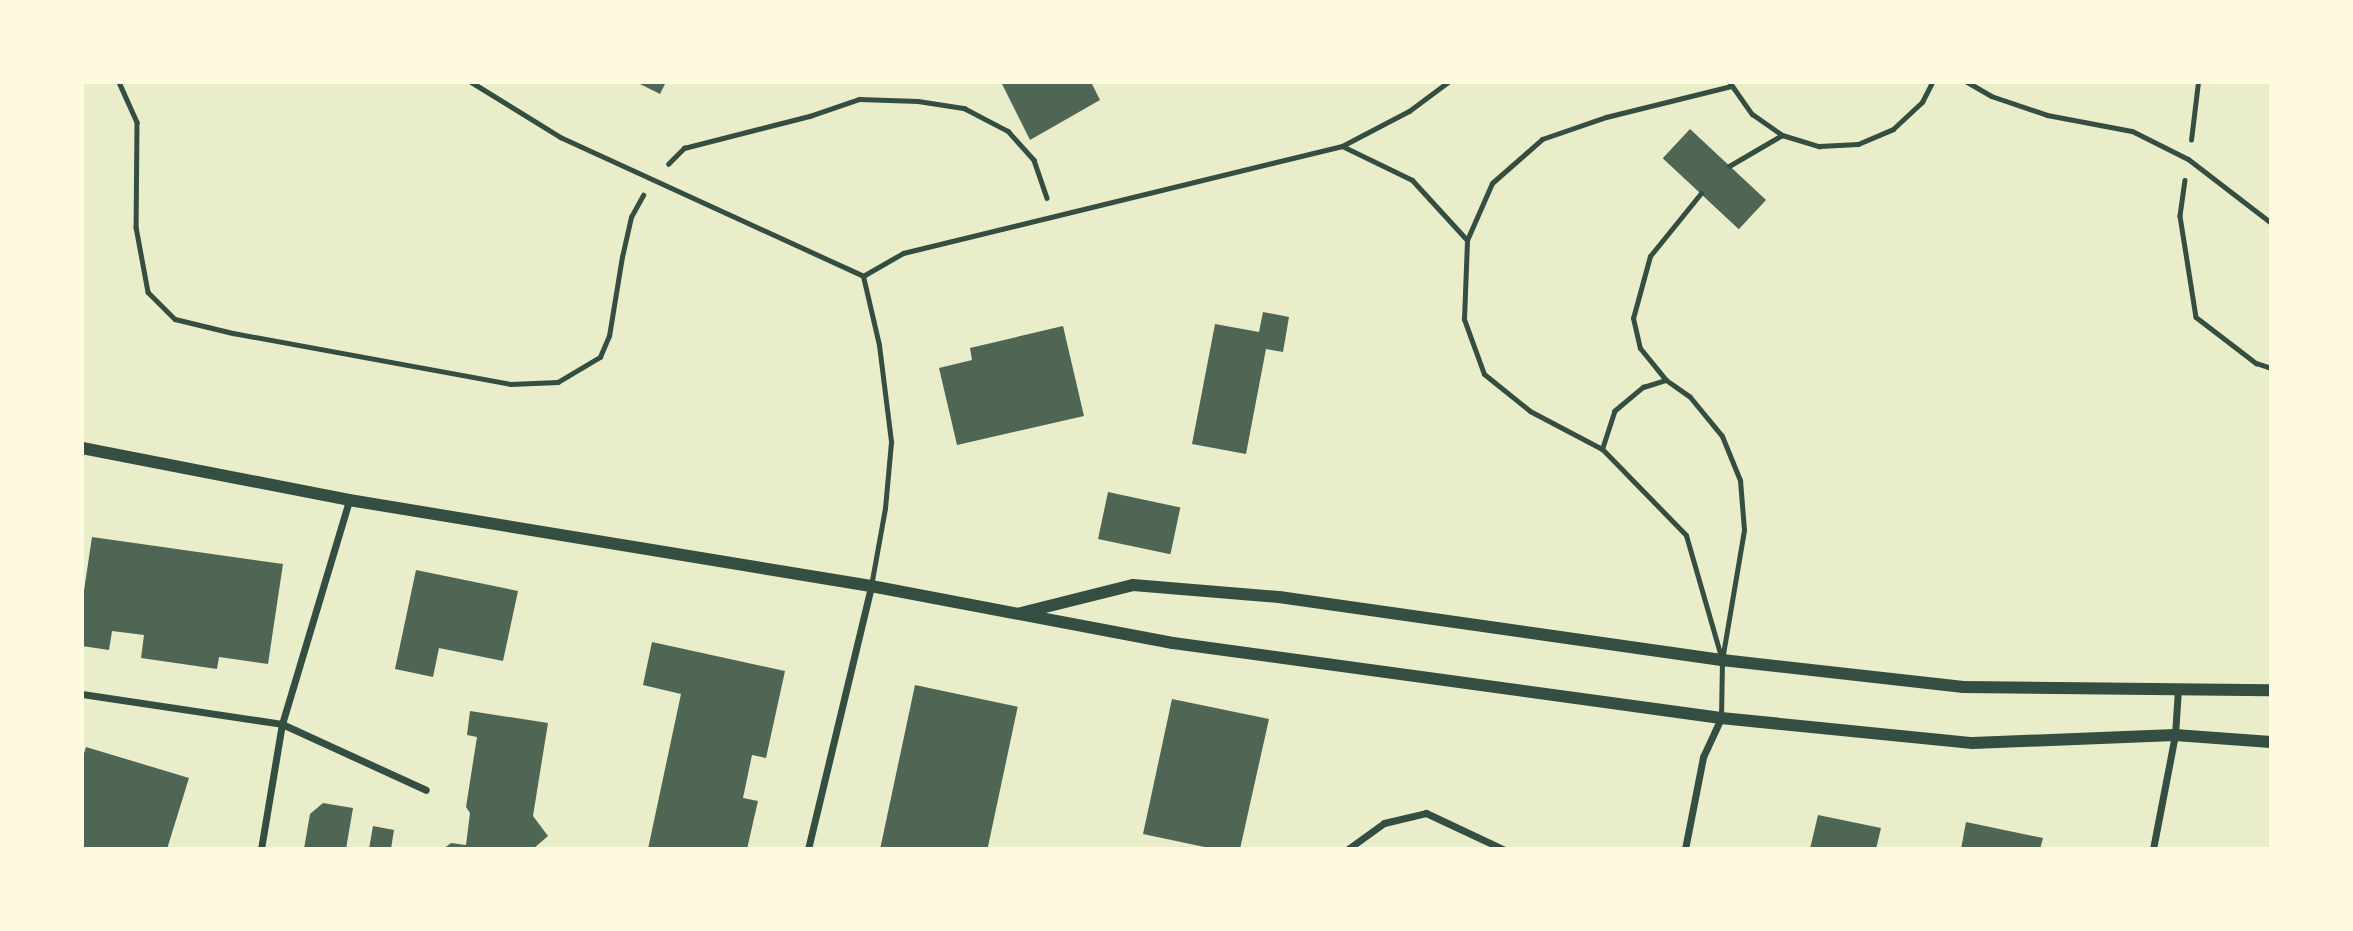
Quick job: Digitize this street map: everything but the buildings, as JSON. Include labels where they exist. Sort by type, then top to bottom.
[{"type":"street","points":[[82,448],[349,500],[871,586],[1173,643],[1721,718],[1973,743],[2175,735],[2271,742]]},
{"type":"street","points":[[261,849],[282,724],[349,500]]},
{"type":"street","points":[[1017,614],[1133,585],[1279,597],[1723,660],[1973,688],[2271,691]]},
{"type":"street","points":[[808,849],[871,586]]},
{"type":"street","points":[[2153,849],[2175,735],[2178,688]]},
{"type":"street","points":[[82,694],[282,724],[426,790]]},
{"type":"street","points":[[1685,849],[1703,757],[1721,718]]},
{"type":"street","points":[[1348,849],[1384,823],[1426,813],[1503,849]]},
{"type":"lane","points":[[471,82],[560,137],[863,276]]},
{"type":"lane","points":[[863,276],[903,253],[1342,146],[1409,111],[1448,82]]},
{"type":"lane","points":[[1723,660],[1685,535],[1602,449],[1530,411],[1484,374],[1464,318],[1467,240],[1492,183],[1542,139],[1606,117],[1731,84],[1752,114],[1782,135],[1819,146],[1858,144],[1894,128],[1922,102],[1932,82]]},
{"type":"lane","points":[[1967,82],[1991,96],[2047,115],[2132,131],[2188,159],[2271,223]]},
{"type":"lane","points":[[1729,166],[1782,135]]},
{"type":"lane","points":[[1342,146],[1412,180],[1467,240]]},
{"type":"lane","points":[[1701,193],[1650,256],[1633,318],[1640,348],[1666,380],[1690,397],[1722,436],[1740,480],[1744,530],[1723,660],[1721,718]]},
{"type":"lane","points":[[863,276],[880,345],[891,442],[885,508],[871,586]]},
{"type":"lane","points":[[1602,449],[1615,411],[1643,387],[1666,380]]},
{"type":"path","points":[[119,82],[137,122],[136,227],[148,292],[175,319],[510,384],[558,382],[600,358],[609,337],[631,218],[652,180],[684,148],[810,116],[859,99],[918,101],[964,108],[1008,131],[1034,160],[1053,216]]},
{"type":"path","points":[[2198,82],[2180,216],[2196,317],[2256,363],[2271,368]]}]
